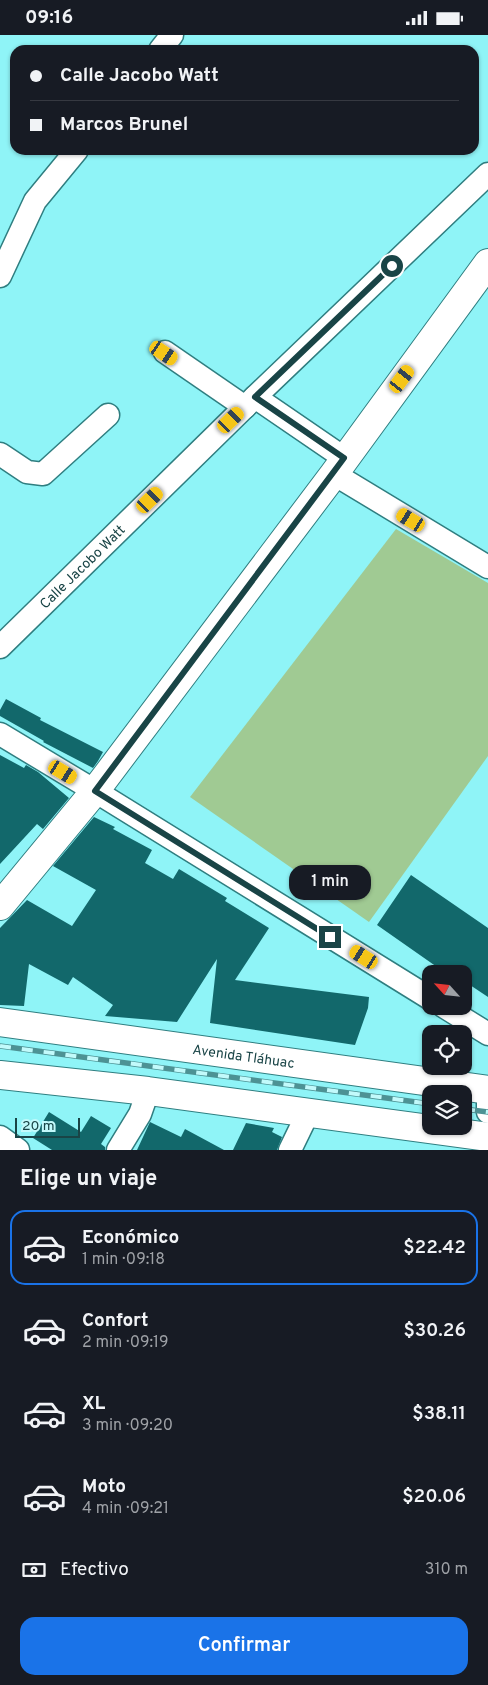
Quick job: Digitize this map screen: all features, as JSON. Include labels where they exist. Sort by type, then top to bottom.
[{"type":"main road","points":[[0,907],[95,791],[339,466],[488,263]]},
{"type":"main road","name":"Avenida Tláhuac","points":[[0,1022],[488,1092]]},
{"type":"main road","points":[[0,1075],[148,1091],[488,1137]]},
{"type":"street","points":[[164,45],[172,35]]},
{"type":"street","points":[[0,277],[35,201],[73,155]]},
{"type":"street","name":"Calle Jacobo Watt","points":[[0,647],[250,402],[488,173]]},
{"type":"street","points":[[164,353],[250,402],[339,466],[488,567]]},
{"type":"street","points":[[0,454],[27,472],[43,473],[108,415]]},
{"type":"street","points":[[0,734],[422,993]]},
{"type":"street","points":[[457,1015],[483,1031],[488,1052]]},
{"type":"street","points":[[118,1150],[140,1115],[148,1091]]},
{"type":"street","points":[[488,1092],[488,1111]]},
{"type":"street","points":[[290,1150],[308,1113]]},
{"type":"street","points":[[0,1137],[18,1150]]},
{"type":"green space","points":[[396,529],[488,583],[488,756],[369,922],[190,797]]},
{"type":"building","points":[[6,699],[41,718],[40,720],[103,752],[93,768],[43,742],[0,716],[0,710]]},
{"type":"building","points":[[0,755],[24,768],[26,765],[38,772],[69,798],[43,829],[37,824],[0,864]]},
{"type":"building","points":[[94,817],[115,827],[113,829],[152,850],[145,863],[173,879],[179,869],[227,898],[225,901],[269,928],[235,980],[369,997],[368,1008],[355,1045],[210,1023],[217,959],[177,1022],[105,1016],[113,1005],[73,977],[68,985],[29,964],[24,1006],[0,1005],[0,928],[27,900],[72,926],[96,890],[53,866]]},
{"type":"building","points":[[411,875],[488,928],[488,997],[472,986],[472,965],[434,965],[377,925]]},
{"type":"building","points":[[49,1112],[81,1132],[91,1116],[111,1128],[101,1144],[105,1147],[105,1150],[52,1150],[33,1138]]},
{"type":"building","points":[[150,1122],[181,1137],[185,1129],[224,1150],[137,1150]]},
{"type":"building","points":[[246,1123],[274,1128],[272,1132],[282,1137],[277,1150],[233,1150]]},
{"type":"railway","points":[[0,1046],[422,1103]]},
{"type":"railway","points":[[472,1110],[488,1112]]},
{"type":"route","points":[[330,937],[95,791],[322,490],[344,458],[255,397],[392,266]]}]
